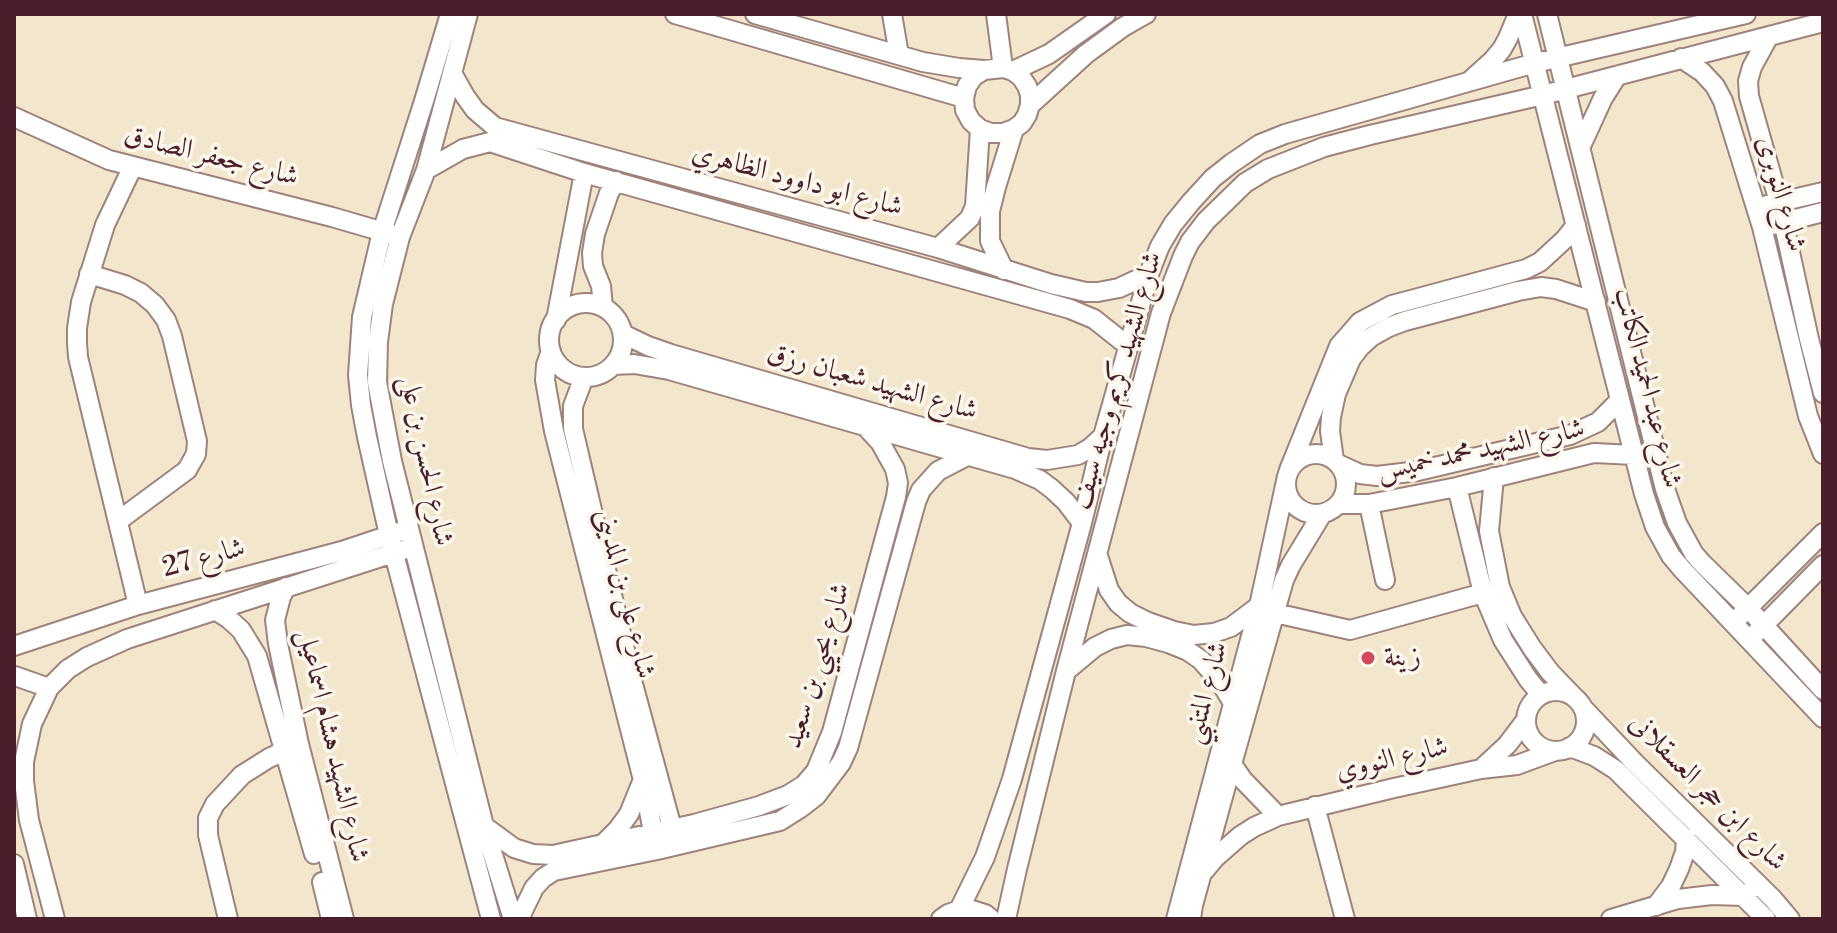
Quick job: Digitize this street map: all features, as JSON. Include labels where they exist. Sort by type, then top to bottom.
[{"type":"street","name":"شارع الحسن بن على","points":[[450,14],[382,232],[362,317],[358,375],[361,405],[391,544],[491,919]]},
{"type":"street","name":"شارع الحسن بن على","points":[[468,14],[426,170],[400,237],[383,304],[377,382],[411,537],[484,826],[516,919]]},
{"type":"street","points":[[675,14],[964,98]]},
{"type":"street","points":[[755,14],[899,55],[940,65],[984,70],[1008,69],[1049,54],[1106,14]]},
{"type":"street","points":[[892,14],[899,55]]},
{"type":"street","points":[[996,14],[1008,69],[1021,77],[1027,86],[1030,105]]},
{"type":"street","points":[[984,70],[974,76],[967,86],[965,110],[980,129],[1003,133],[1022,123],[1030,105],[1086,54],[1146,14]]},
{"type":"street","points":[[1468,82],[1502,49],[1520,14]]},
{"type":"street","name":"شارع عبد الحميد الكاتب","points":[[1520,14],[1655,527],[1671,556],[1823,718]]},
{"type":"street","name":"شارع عبد الحميد الكاتب","points":[[1547,14],[1677,523],[1694,554],[1823,690]]},
{"type":"street","points":[[1702,14],[1723,19]]},
{"type":"street","name":"شارع الشهيد كريم وجيه سيف","points":[[959,910],[982,864],[1007,793],[1149,274],[1160,246],[1191,202],[1222,170],[1260,144],[1285,134],[1535,63],[1746,14]]},
{"type":"street","name":"شارع الشهيد كريم وجيه سيف","points":[[1006,919],[1066,671],[1154,340],[1173,278],[1190,242],[1220,205],[1245,183],[1268,169],[1324,147],[1543,95],[1823,22]]},
{"type":"street","name":"شارع النوبرى","points":[[1769,36],[1752,67],[1748,81],[1749,96],[1816,337],[1823,393]]},
{"type":"street","name":"شارع النوبرى","points":[[1681,58],[1702,72],[1723,101],[1762,227],[1808,416],[1823,454]]},
{"type":"street","name":"شارع ابو داوود الظاهري","points":[[452,73],[492,134],[584,173],[1070,309],[1094,319],[1128,346]]},
{"type":"street","points":[[1581,146],[1617,76]]},
{"type":"street","name":"شارع جعفر الصادق","points":[[14,117],[97,156],[400,237]]},
{"type":"street","points":[[938,248],[970,218],[975,206],[980,129]]},
{"type":"street","points":[[1004,270],[990,241],[990,211],[1014,129]]},
{"type":"street","name":"شارع ابو داوود الظاهري","points":[[492,134],[938,248],[1086,292],[1119,288],[1149,274]]},
{"type":"street","points":[[426,170],[492,134]]},
{"type":"street","points":[[133,166],[105,225],[89,274],[78,316],[77,343],[138,605]]},
{"type":"street","points":[[556,320],[584,173]]},
{"type":"street","points":[[603,307],[592,253],[595,234],[616,181]]},
{"type":"street","points":[[1756,207],[1823,192]]},
{"type":"street","points":[[1762,227],[1823,212]]},
{"type":"street","name":"شارع المتنبي","points":[[1191,919],[1232,764],[1267,609],[1287,476],[1339,346],[1360,322],[1392,305],[1526,269],[1540,262],[1576,225]]},
{"type":"street","points":[[89,274],[141,293],[166,320],[197,441],[196,454],[187,470],[118,521]]},
{"type":"street","points":[[1336,462],[1325,455],[1314,454],[1295,462],[1287,476],[1287,492],[1291,502],[1310,514],[1322,514],[1339,504],[1345,491],[1345,476],[1336,462],[1330,431],[1331,417],[1336,394],[1351,359],[1371,337],[1405,321],[1541,287],[1596,302]]},
{"type":"street","points":[[577,304],[603,307],[615,318],[623,334],[620,356],[605,372],[595,376],[573,375],[556,361],[551,351],[551,330],[561,313],[577,304]]},
{"type":"street","name":"شارع الشهيد شعبان رزق","points":[[623,334],[671,354],[920,434],[967,456],[1015,469],[1040,480],[1066,502],[1082,523]]},
{"type":"street","name":"شارع على بن المدينى","points":[[551,351],[545,380],[554,431],[643,780],[657,850]]},
{"type":"street","name":"شارع الشهيد شعبان رزق","points":[[614,365],[634,364],[669,370],[865,426],[920,434],[1028,458],[1047,460],[1078,455],[1103,436]]},
{"type":"street","name":"شارع على بن المدينى","points":[[584,377],[573,406],[573,429],[633,684],[674,837]]},
{"type":"street","name":"شارع الشهيد محمد خميس","points":[[1336,462],[1360,474],[1377,476],[1418,471],[1570,435],[1598,422],[1620,400]]},
{"type":"street","name":"شارع يحيي بن سعيد","points":[[516,919],[534,888],[554,871],[657,850],[674,837],[788,795],[804,785],[816,771],[832,732],[898,483],[895,469],[880,442],[865,426]]},
{"type":"street","name":"شارع الشهيد محمد خميس","points":[[1339,504],[1369,504],[1457,487],[1594,453],[1634,455]]},
{"type":"street","name":"شارع يحيي بن سعيد","points":[[484,826],[514,848],[533,854],[553,855],[653,832],[674,837],[780,821],[816,796],[841,763],[856,723],[921,490],[938,471],[967,456]]},
{"type":"street","name":"شارع ابن حجر العسقلانى","points":[[1494,477],[1489,531],[1500,587],[1512,616],[1550,672],[1750,890],[1766,919]]},
{"type":"street","points":[[1457,487],[1483,593],[1503,640],[1541,695]]},
{"type":"street","points":[[1369,504],[1385,580]]},
{"type":"street","name":"شارع المتنبي","points":[[1176,919],[1233,703],[1267,609],[1322,514]]},
{"type":"street","points":[[1732,623],[1823,533]]},
{"type":"street","name":"شارع 27","points":[[49,688],[68,669],[87,657],[127,639],[286,587],[344,560],[411,537]]},
{"type":"street","points":[[1097,553],[1109,590],[1118,603],[1148,622],[1194,635],[1231,627],[1267,609],[1350,630],[1483,593]]},
{"type":"street","name":"شارع 27","points":[[14,646],[138,605],[344,560]]},
{"type":"street","points":[[1749,640],[1823,565]]},
{"type":"street","name":"شارع الشهيد هشام اسماعيل","points":[[286,587],[277,609],[276,632],[292,747],[331,919]]},
{"type":"street","name":"شارع الشهيد هشام اسماعيل","points":[[215,610],[241,630],[257,656],[292,747],[344,919]]},
{"type":"street","points":[[1066,671],[1095,647],[1111,639],[1127,635],[1146,637],[1188,651],[1201,660],[1233,703]]},
{"type":"street","points":[[14,668],[14,678],[49,688],[30,733],[24,781],[29,820],[55,919]]},
{"type":"street","points":[[1553,691],[1564,692],[1579,703],[1586,718],[1585,730],[1579,740],[1562,749],[1543,748],[1534,741],[1526,720],[1528,710],[1541,695],[1553,691]]},
{"type":"street","name":"شارع النووي","points":[[1481,769],[1507,745],[1526,720]]},
{"type":"street","points":[[228,919],[208,835],[208,818],[215,804],[242,775],[292,747]]},
{"type":"street","name":"شارع ابن حجر العسقلانى","points":[[1562,749],[1594,756],[1616,770],[1686,838],[1790,919]]},
{"type":"street","name":"شارع النووي","points":[[1203,872],[1240,836],[1278,816],[1481,769],[1517,765],[1562,749]]},
{"type":"street","points":[[1232,764],[1278,816]]},
{"type":"street","points":[[605,842],[629,814],[643,780]]},
{"type":"street","name":"شارع النووي","points":[[1315,806],[1345,919]]},
{"type":"street","points":[[1656,906],[1679,869],[1686,838]]},
{"type":"street","points":[[14,864],[27,919]]},
{"type":"street","points":[[1619,918],[1695,896],[1750,890]]},
{"type":"street","points":[[941,919],[959,910],[972,910],[991,919]]},
{"type":"place","name":"زينة","points":[[1368,658]]}]
